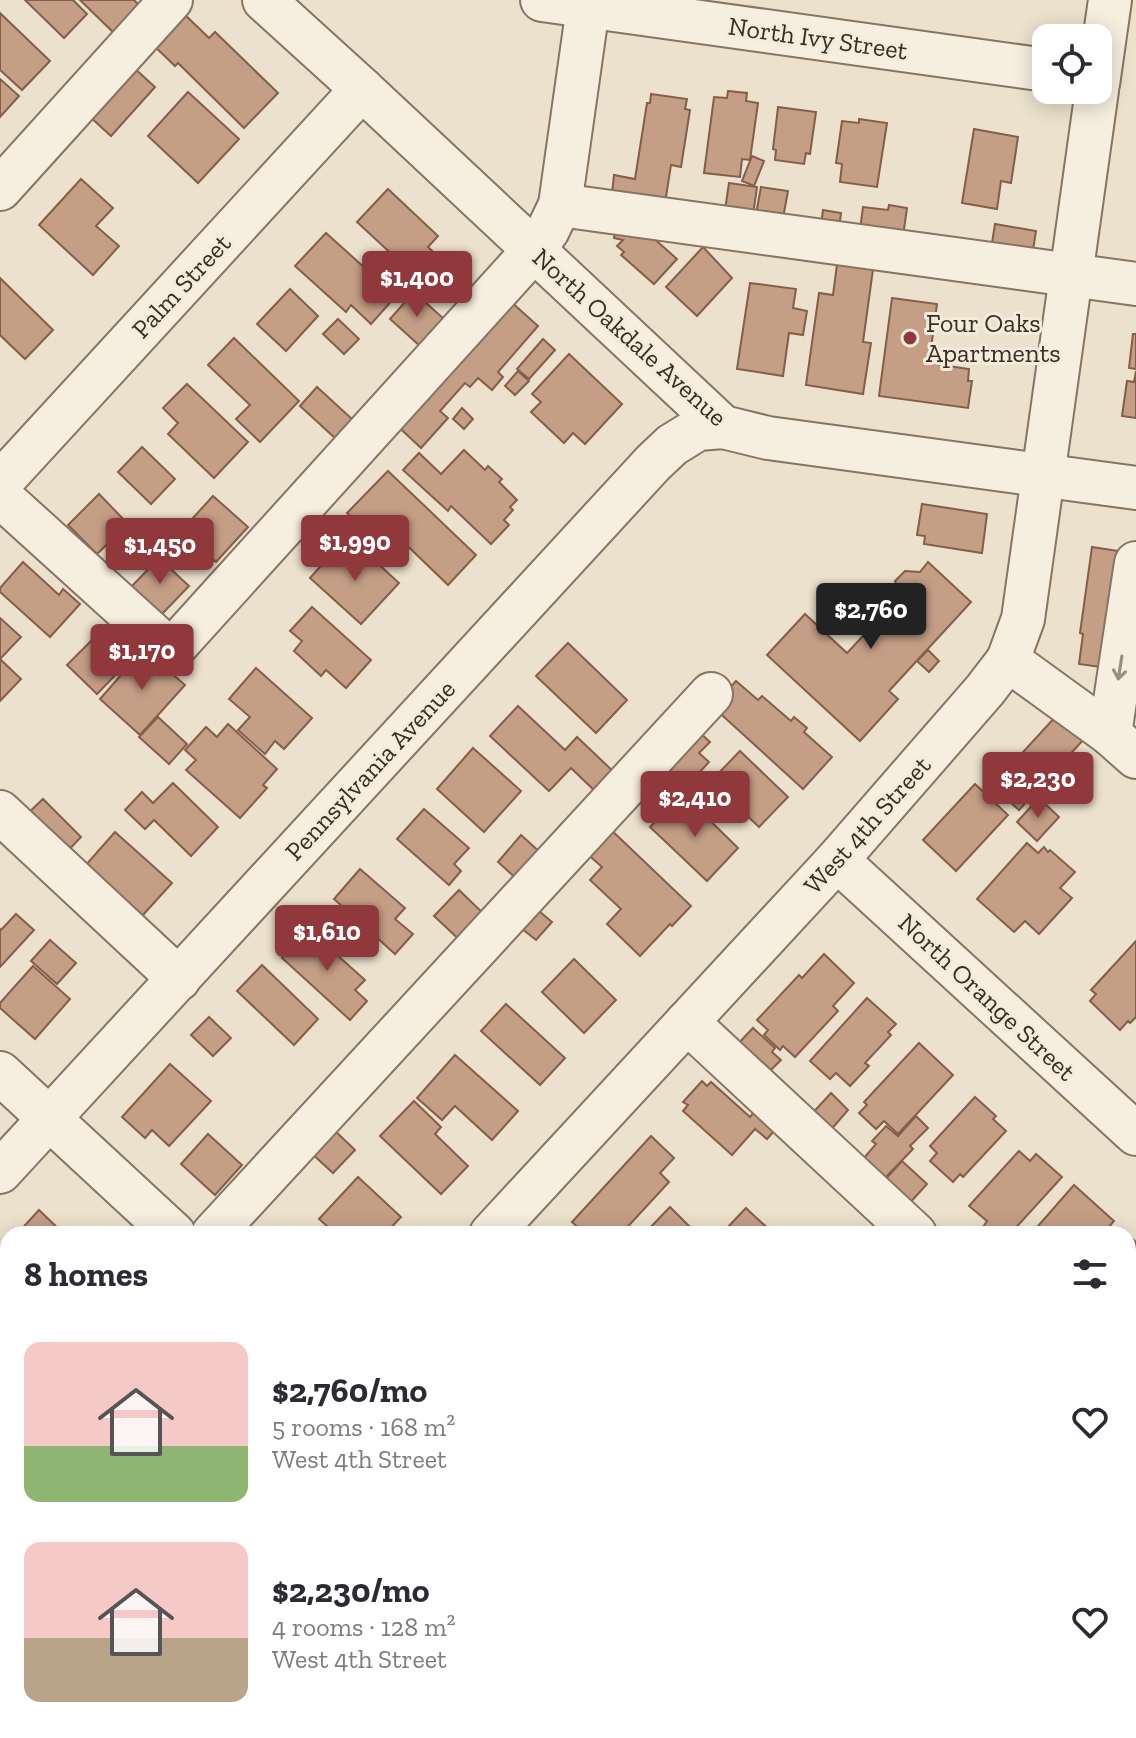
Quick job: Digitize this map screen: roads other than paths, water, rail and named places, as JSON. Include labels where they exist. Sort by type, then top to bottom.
[{"type":"street","points":[[0,189],[171,0]]},
{"type":"street","name":"North Oakdale Avenue","points":[[264,0],[723,427],[768,438],[885,456],[1136,488]]},
{"type":"street","name":"North Ivy Street","points":[[542,0],[588,3],[1032,68]]},
{"type":"street","points":[[1106,24],[1110,0]]},
{"type":"street","points":[[0,496],[171,651],[534,250],[548,230],[560,205],[588,3]]},
{"type":"street","points":[[1112,79],[1136,82]]},
{"type":"street","name":"Palm Street","points":[[0,483],[362,89]]},
{"type":"street","name":"West 4th Street","points":[[498,1226],[837,860],[1008,660],[1023,619],[1095,104]]},
{"type":"street","points":[[560,205],[1136,284]]},
{"type":"street","name":"Pennsylvania Avenue","points":[[0,1172],[653,463],[672,445],[698,429],[723,427]]},
{"type":"street","points":[[1123,745],[1136,563]]},
{"type":"street","points":[[1008,660],[1123,745]]},
{"type":"street","points":[[220,1226],[711,694]]},
{"type":"street","points":[[0,812],[179,979]]},
{"type":"street","name":"North Orange Street","points":[[837,860],[1136,1134]]},
{"type":"street","points":[[687,1022],[906,1226]]},
{"type":"street","points":[[0,1073],[165,1226]]},
{"type":"place","name":"Four Oaks Apartments","points":[[910,338]]}]
